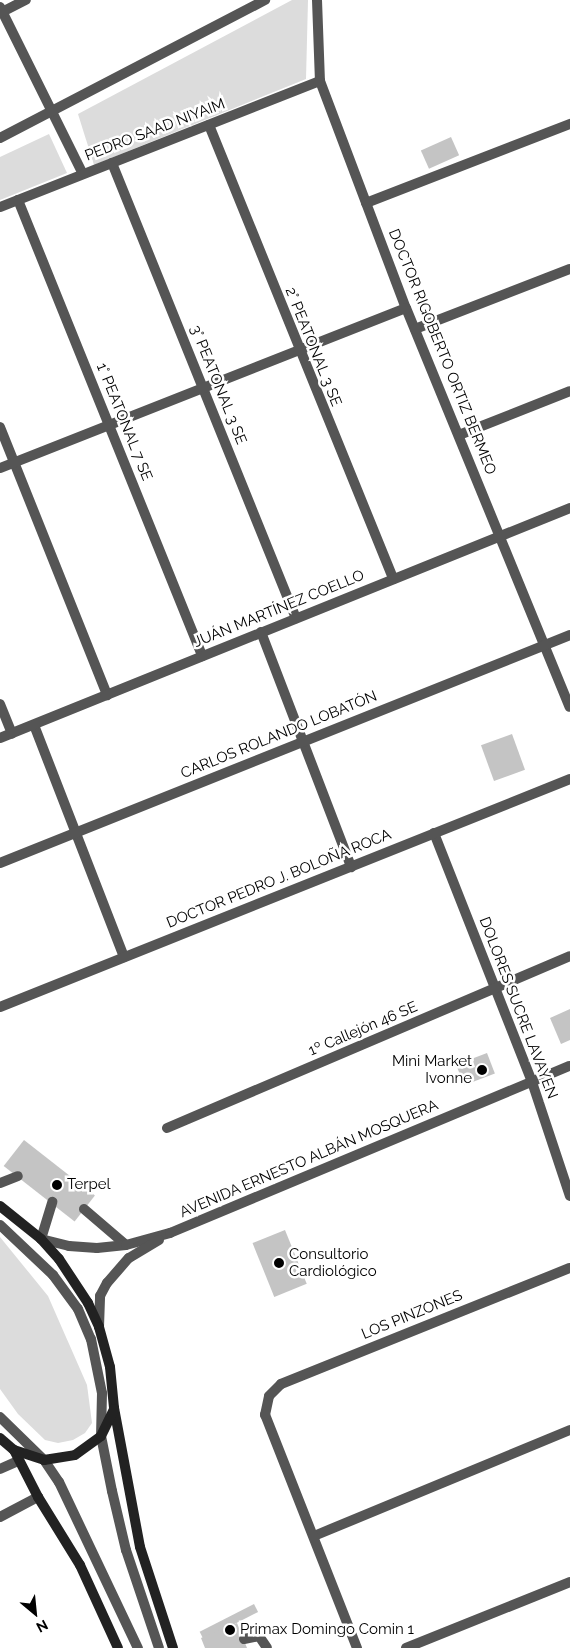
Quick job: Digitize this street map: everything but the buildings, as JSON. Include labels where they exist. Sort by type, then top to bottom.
[{"type":"main road","points":[[0,1206],[41,1239],[75,1280],[99,1326],[110,1367],[114,1408],[140,1547],[173,1648]]},
{"type":"main road","points":[[0,1438],[14,1450],[44,1460],[75,1455],[101,1436],[114,1408]]},
{"type":"main road","points":[[14,1450],[38,1497],[80,1565],[118,1648]]},
{"type":"street","points":[[26,0],[1,11],[83,174]]},
{"type":"street","points":[[0,138],[265,0]]},
{"type":"street","name":"DOCTOR RIGOBERTO ORTIZ BERMEO","points":[[317,0],[320,81],[406,308],[570,708]]},
{"type":"street","name":"PEDRO SAAD NIYAIM","points":[[0,207],[320,81]]},
{"type":"street","points":[[366,203],[570,124]]},
{"type":"street","name":"2° PEATONAL 3 SE","points":[[208,125],[298,351],[393,579]]},
{"type":"street","name":"3° PEATONAL 3 SE","points":[[112,163],[296,618]]},
{"type":"street","name":"1° PEATONAL 7 SE","points":[[18,200],[202,656]]},
{"type":"street","points":[[415,329],[570,269]]},
{"type":"street","points":[[0,468],[406,308]]},
{"type":"street","points":[[459,435],[570,391]]},
{"type":"street","points":[[0,427],[107,695]]},
{"type":"street","name":"JUÁN MARTÍNEZ COELLO","points":[[0,738],[570,508]]},
{"type":"street","points":[[261,632],[351,867]]},
{"type":"street","name":"CARLOS ROLANDO LOBATÓN","points":[[0,863],[570,635]]},
{"type":"street","points":[[0,704],[12,734]]},
{"type":"street","points":[[34,725],[124,957]]},
{"type":"street","name":"DOCTOR PEDRO J. BOLOÑA ROCA","points":[[0,1007],[570,779]]},
{"type":"street","name":"DOLORES SUCRE LAVAYEN","points":[[434,833],[532,1082],[570,1196]]},
{"type":"street","name":"1º Callejón 46 SE","points":[[167,1128],[570,956]]},
{"type":"street","name":"AVENIDA ERNESTO ALBÁN MOSQUERA","points":[[41,1239],[69,1246],[97,1248],[126,1245],[170,1233],[570,1066]]},
{"type":"street","points":[[0,1183],[18,1176]]},
{"type":"street","points":[[41,1239],[52,1202]]},
{"type":"street","points":[[84,1209],[126,1245]]},
{"type":"street","points":[[0,1225],[32,1252],[78,1310],[91,1339],[102,1394],[101,1436],[126,1550],[159,1648]]},
{"type":"street","name":"AVENIDA ERNESTO ALBÁN MOSQUERA","points":[[99,1326],[100,1296],[115,1272],[129,1258],[170,1233]]},
{"type":"street","name":"LOS PINZONES","points":[[314,1536],[265,1415],[269,1396],[280,1384],[570,1268]]},
{"type":"street","points":[[0,1417],[44,1460],[59,1482],[98,1559],[138,1648]]},
{"type":"street","points":[[357,1648],[314,1536],[570,1430]]},
{"type":"street","points":[[0,1469],[18,1461]]},
{"type":"street","points":[[0,1517],[38,1497]]},
{"type":"street","points":[[406,1648],[570,1582]]},
{"type":"street","points":[[244,1639],[260,1636],[267,1648]]},
{"type":"shaded area","points":[[292,0],[308,0],[306,79],[94,165],[78,114]]},
{"type":"shaded area","points":[[49,134],[67,173],[0,200],[0,157]]},
{"type":"shaded area","points":[[0,1237],[48,1296],[87,1385],[92,1423],[85,1433],[73,1440],[58,1443],[45,1440],[18,1414],[0,1389]]},
{"type":"place","name":"Mini Market Ivonne","points":[[482,1070]]},
{"type":"place","name":"Terpel","points":[[57,1185]]},
{"type":"place","name":"Consultorio Cardiológico","points":[[279,1263]]},
{"type":"place","name":"Primax Domingo Comin 1","points":[[230,1630]]}]
